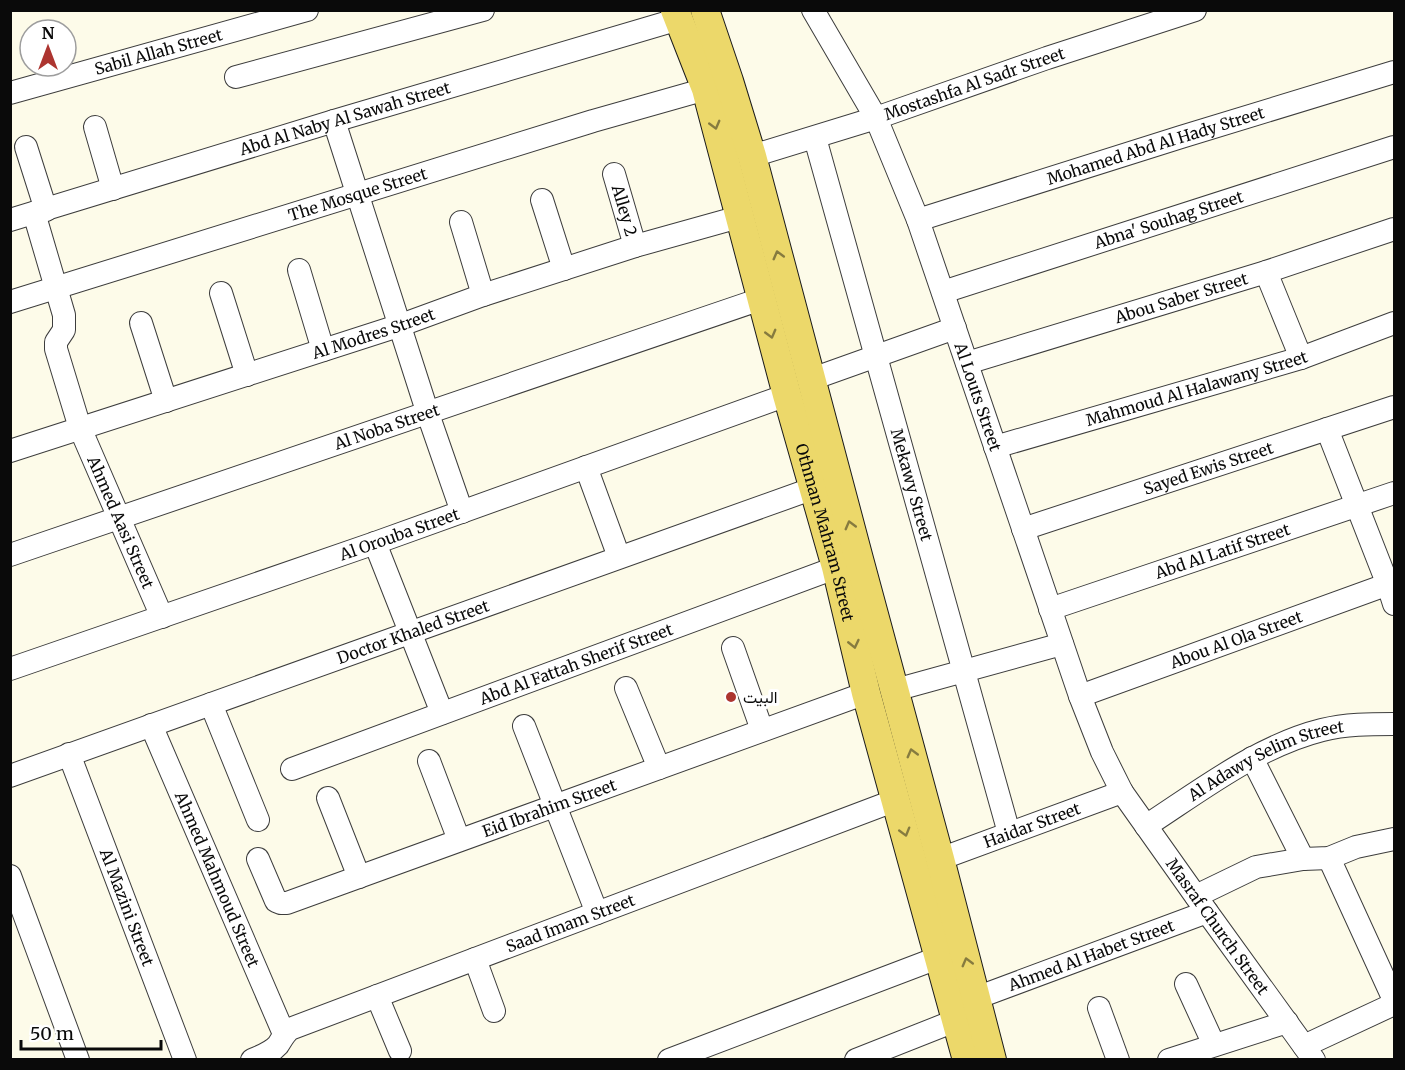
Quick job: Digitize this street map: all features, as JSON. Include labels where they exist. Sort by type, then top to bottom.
[{"type":"main road","name":"Othman Mahram Street","points":[[705,10],[752,156],[812,379],[847,563],[866,693],[967,1059]]},
{"type":"main road","name":"Othman Mahram Street","points":[[677,15],[706,89],[814,488],[847,563],[895,690],[993,1059]]},
{"type":"street","name":"Sabil Allah Street","points":[[10,93],[307,10]]},
{"type":"street","points":[[236,77],[483,10]]},
{"type":"street","name":"Al Louts Street","points":[[813,10],[876,118],[918,220],[1080,696],[1102,752],[1122,792]]},
{"type":"street","name":"Mostashfa Al Sadr Street","points":[[752,156],[876,118],[1047,58],[1195,10]]},
{"type":"street","name":"Abd Al Naby Al Sawah Street","points":[[10,220],[677,15]]},
{"type":"street","name":"Mohamed Abd Al Hady Street","points":[[918,220],[1395,72]]},
{"type":"street","name":"The Mosque Street","points":[[10,302],[593,121],[706,89]]},
{"type":"street","points":[[334,121],[428,414],[462,512]]},
{"type":"street","points":[[95,127],[113,189]]},
{"type":"street","name":"Mekawy Street","points":[[815,138],[1009,833]]},
{"type":"street","name":"Ahmed Aasi Street","points":[[26,147],[64,315],[64,330],[56,342],[56,349],[80,428],[162,616]]},
{"type":"street","name":"Abna' Souhag Street","points":[[943,292],[1395,147]]},
{"type":"street","name":"Alley 2","points":[[614,174],[635,246]]},
{"type":"street","points":[[542,200],[564,269]]},
{"type":"street","name":"Al Modres Street","points":[[10,451],[323,351],[483,295],[635,246],[739,217]]},
{"type":"street","points":[[461,222],[483,295]]},
{"type":"street","name":"Abou Saber Street","points":[[967,363],[1266,272],[1395,230]]},
{"type":"street","points":[[299,270],[323,351]]},
{"type":"street","points":[[1266,272],[1301,358]]},
{"type":"street","points":[[221,293],[247,375]]},
{"type":"street","name":"Al Noba Street","points":[[10,555],[761,299]]},
{"type":"street","points":[[141,323],[166,401]]},
{"type":"street","name":"Mahmoud Al Halawany Street","points":[[995,447],[1301,358],[1395,323]]},
{"type":"street","points":[[812,379],[955,328]]},
{"type":"street","name":"Al Orouba Street","points":[[10,669],[375,543],[787,395]]},
{"type":"street","name":"Sayed Ewis Street","points":[[1023,529],[1395,407]]},
{"type":"street","points":[[1327,429],[1392,590]]},
{"type":"street","points":[[586,467],[620,557]]},
{"type":"street","name":"Doctor Khaled Street","points":[[10,776],[814,488]]},
{"type":"street","name":"Abd Al Latif Street","points":[[1050,609],[1395,493]]},
{"type":"street","points":[[375,543],[442,713]]},
{"type":"street","name":"Abd Al Fattah Sherif Street","points":[[292,769],[847,563]]},
{"type":"street","name":"Abou Al Ola Street","points":[[1080,696],[1392,590]]},
{"type":"street","points":[[895,690],[1062,644]]},
{"type":"street","points":[[733,648],[762,730]]},
{"type":"street","points":[[626,688],[659,768]]},
{"type":"street","name":"Eid Ibrahim Street","points":[[258,859],[276,901],[287,903],[866,693]]},
{"type":"street","points":[[211,704],[258,820]]},
{"type":"street","name":"Al Adawy Selim Street","points":[[1146,826],[1251,758],[1286,741],[1323,730],[1361,724],[1395,724]]},
{"type":"street","name":"Ahmed Mahmoud Street","points":[[152,725],[284,1034]]},
{"type":"street","points":[[524,726],[597,913]]},
{"type":"street","name":"Al Mazini Street","points":[[69,754],[185,1059]]},
{"type":"street","points":[[1251,758],[1303,859]]},
{"type":"street","points":[[429,761],[459,840]]},
{"type":"street","name":"Haidar Street","points":[[940,859],[1122,792]]},
{"type":"street","name":"Masraf Church Street","points":[[1122,792],[1309,1053]]},
{"type":"street","points":[[328,798],[359,877]]},
{"type":"street","name":"Saad Imam Street","points":[[263,1057],[290,1029],[896,800]]},
{"type":"street","name":"Ahmed Al Habet Street","points":[[976,998],[1201,904],[1256,867],[1303,859],[1329,858],[1356,848],[1395,839]]},
{"type":"street","points":[[1309,1053],[1395,1002],[1329,858]]},
{"type":"street","points":[[10,876],[78,1059]]},
{"type":"street","points":[[669,1059],[940,957]]},
{"type":"street","points":[[475,959],[494,1011]]},
{"type":"street","points":[[1186,984],[1214,1045]]},
{"type":"street","points":[[377,996],[400,1051]]},
{"type":"street","points":[[1099,1008],[1118,1059]]},
{"type":"street","points":[[856,1059],[957,1020]]},
{"type":"street","points":[[1169,1059],[1287,1022]]},
{"type":"place","name":"البيت","points":[[731,697]]}]
